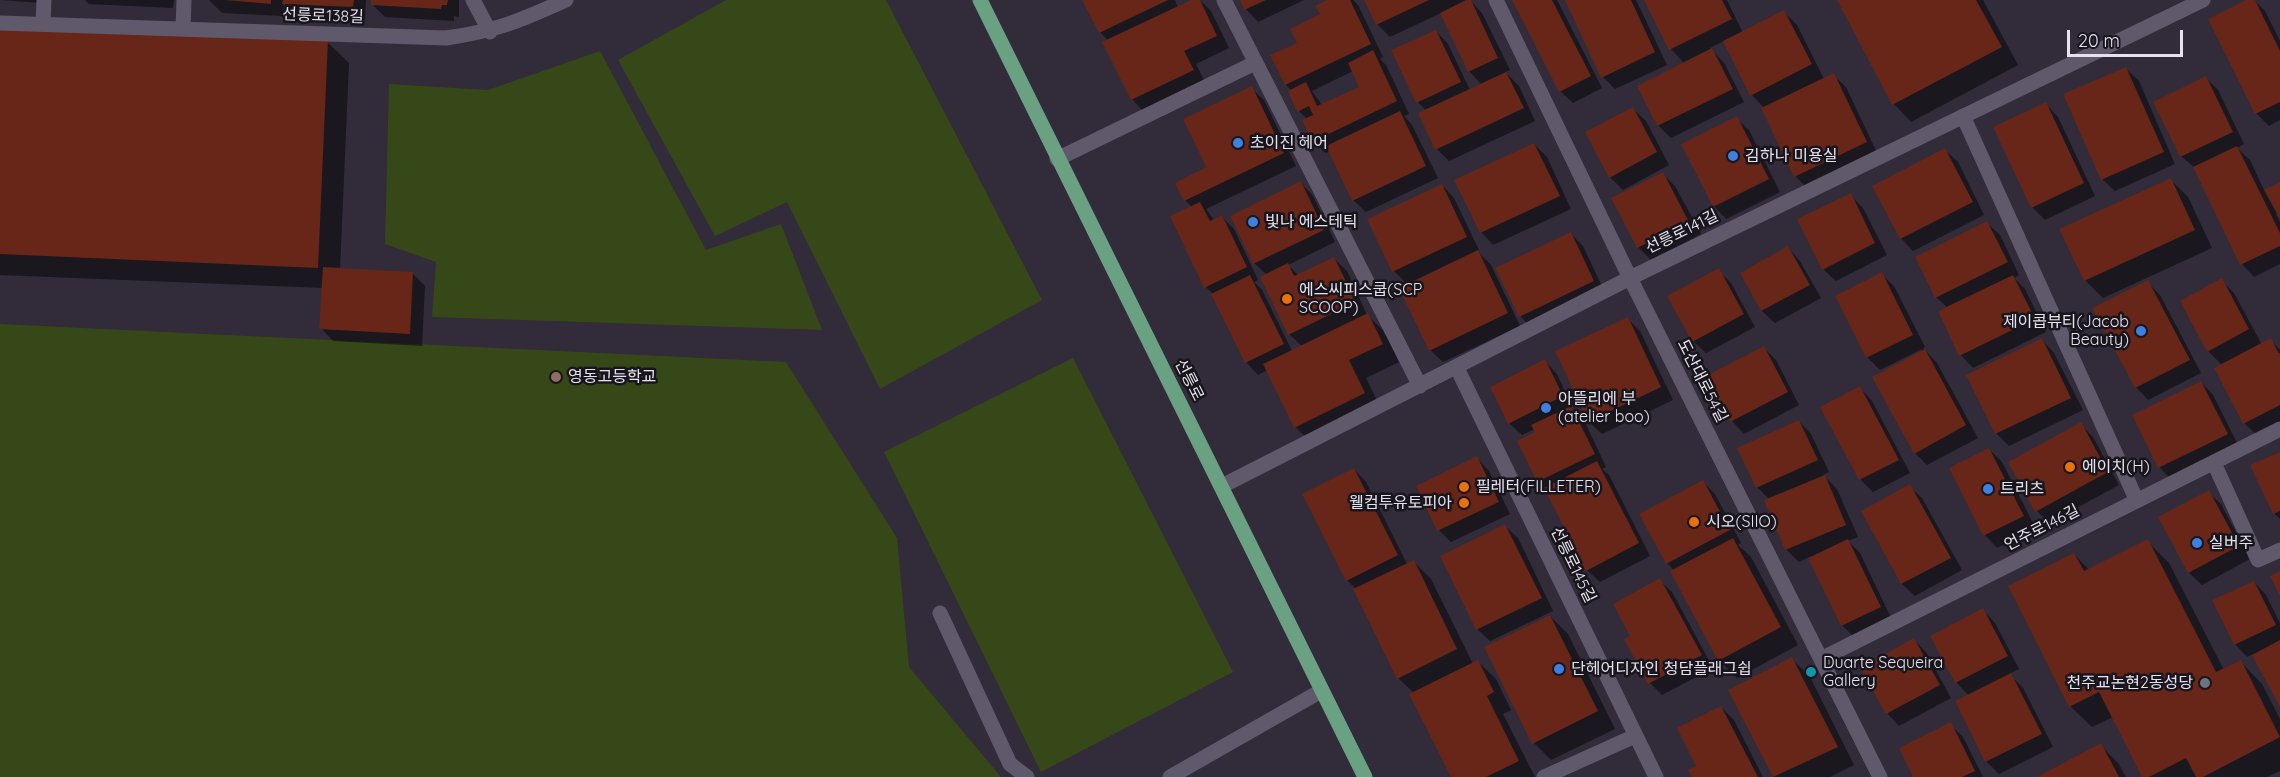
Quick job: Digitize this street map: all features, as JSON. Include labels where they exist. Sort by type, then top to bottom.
[{"type":"main road","name":"선릉로","points":[[980,0],[1365,777]]},
{"type":"street","points":[[43,24],[44,0]]},
{"type":"street","points":[[183,29],[184,0]]},
{"type":"street","points":[[473,0],[490,32]]},
{"type":"street","name":"선릉로138길","points":[[0,23],[446,38],[490,32],[514,24],[566,0]]},
{"type":"street","points":[[1224,0],[1420,386]]},
{"type":"street","name":"도산대로54길","points":[[1496,0],[1630,278],[1880,777]]},
{"type":"street","name":"선릉로141길","points":[[1222,486],[1630,278],[2203,0]]},
{"type":"street","points":[[1057,159],[1255,63]]},
{"type":"street","points":[[1963,116],[2137,501]]},
{"type":"street","name":"선릉로145길","points":[[1457,368],[1656,777]]},
{"type":"street","name":"언주로146길","points":[[1821,659],[2280,429]]},
{"type":"street","points":[[2214,463],[2258,560],[2280,550]]},
{"type":"street","points":[[940,613],[1010,764],[1027,777]]},
{"type":"street","points":[[1170,777],[1321,691]]},
{"type":"street","points":[[1544,777],[1635,736]]},
{"type":"green space","points":[[726,0],[886,0],[1042,300],[880,389],[787,202],[715,236],[618,60]]},
{"type":"green space","points":[[600,51],[706,250],[781,224],[822,330],[432,317],[436,262],[385,244],[389,84],[488,90]]},
{"type":"green space","points":[[0,324],[786,362],[897,538],[909,667],[1001,777],[0,777]]},
{"type":"green space","points":[[1073,358],[1233,672],[1041,772],[884,452]]},
{"type":"building","points":[[225,0],[271,0],[271,4]]},
{"type":"building","points":[[283,0],[354,0],[353,7],[282,4]]},
{"type":"building","points":[[371,0],[448,0],[447,5],[442,5],[441,9],[371,5]]},
{"type":"building","points":[[1082,0],[1168,0],[1099,33]]},
{"type":"building","points":[[1191,0],[1200,0],[1217,36],[1184,51],[1194,70],[1131,100],[1102,42]]},
{"type":"building","points":[[1240,0],[1266,0],[1244,10]]},
{"type":"building","points":[[1327,0],[1350,0],[1371,44],[1285,85],[1270,55],[1297,43],[1290,29],[1320,14],[1315,6]]},
{"type":"building","points":[[1364,0],[1429,0],[1376,25]]},
{"type":"building","points":[[1466,0],[1471,0],[1498,58],[1468,72],[1440,13]]},
{"type":"building","points":[[1512,0],[1552,0],[1591,76],[1559,92]]},
{"type":"building","points":[[1565,0],[1631,0],[1655,52],[1601,78]]},
{"type":"building","points":[[1644,0],[1722,0],[1732,19],[1669,50]]},
{"type":"building","points":[[1837,0],[1976,0],[2002,47],[1892,105]]},
{"type":"building","points":[[2246,0],[2255,0],[2280,51],[2280,102],[2255,114],[2208,19]]},
{"type":"building","points":[[1784,10],[1812,64],[1750,96],[1723,41]]},
{"type":"building","points":[[0,26],[328,40],[318,268],[0,254]]},
{"type":"building","points":[[1436,30],[1461,82],[1416,103],[1391,50]]},
{"type":"building","points":[[1712,48],[1733,89],[1657,126],[1637,86]]},
{"type":"building","points":[[1373,50],[1397,101],[1312,142],[1302,120],[1313,115],[1309,106],[1297,112],[1288,91],[1306,82],[1317,106],[1359,87],[1348,63]]},
{"type":"building","points":[[2126,67],[2164,152],[2101,180],[2063,94]]},
{"type":"building","points":[[1506,72],[1524,108],[1435,150],[1418,113]]},
{"type":"building","points":[[1834,73],[1867,142],[1794,177],[1761,108]]},
{"type":"building","points":[[2206,76],[2233,132],[2180,157],[2153,102]]},
{"type":"building","points":[[1252,86],[1284,153],[1184,201],[1175,183],[1206,167],[1183,119]]},
{"type":"building","points":[[2046,102],[2084,183],[2031,208],[1993,127]]},
{"type":"building","points":[[1633,107],[1657,152],[1609,178],[1585,132]]},
{"type":"building","points":[[1400,111],[1426,166],[1352,201],[1326,146]]},
{"type":"building","points":[[1737,116],[1769,179],[1713,207],[1681,144]]},
{"type":"building","points":[[1534,143],[1560,196],[1480,233],[1454,180]]},
{"type":"building","points":[[2237,146],[2280,233],[2280,246],[2240,265],[2193,167]]},
{"type":"building","points":[[1945,148],[1973,202],[1900,239],[1872,186]]},
{"type":"building","points":[[1663,172],[1689,222],[1637,248],[1611,198]]},
{"type":"building","points":[[2171,178],[2195,230],[2084,281],[2059,229]]},
{"type":"building","points":[[1301,181],[1324,230],[1253,264],[1230,216]]},
{"type":"building","points":[[2280,182],[2280,219],[2264,190]]},
{"type":"building","points":[[1442,184],[1467,237],[1392,272],[1367,219]]},
{"type":"building","points":[[1851,193],[1875,243],[1822,270],[1797,219]]},
{"type":"building","points":[[1200,202],[1210,221],[1222,215],[1247,267],[1204,288],[1170,216]]},
{"type":"building","points":[[1987,221],[2008,262],[1935,298],[1915,257]]},
{"type":"building","points":[[1571,232],[1594,281],[1519,317],[1495,268]]},
{"type":"building","points":[[1788,246],[1810,285],[1761,311],[1740,273]]},
{"type":"building","points":[[1478,250],[1508,313],[1429,351],[1399,288]]},
{"type":"building","points":[[1334,257],[1356,302],[1288,335],[1260,277],[1288,263],[1294,276]]},
{"type":"building","points":[[323,267],[413,272],[410,334],[319,329]]},
{"type":"building","points":[[1719,268],[1744,314],[1692,342],[1667,296]]},
{"type":"building","points":[[1882,272],[1913,335],[1866,358],[1835,296]]},
{"type":"building","points":[[1250,275],[1284,344],[1245,363],[1211,294]]},
{"type":"building","points":[[2013,275],[2035,319],[1959,356],[1938,311]]},
{"type":"building","points":[[2222,278],[2249,329],[2207,352],[2180,301]]},
{"type":"building","points":[[2148,280],[2190,360],[2135,388],[2092,308]]},
{"type":"building","points":[[1368,313],[1383,344],[1349,360],[1365,393],[1294,428],[1263,364]]},
{"type":"building","points":[[1628,317],[1661,387],[1588,422],[1555,351]]},
{"type":"building","points":[[2042,338],[2071,398],[1995,434],[1966,375]]},
{"type":"building","points":[[2271,338],[2280,356],[2280,405],[2243,424],[2214,368]]},
{"type":"building","points":[[1764,346],[1788,392],[1730,422],[1706,376]]},
{"type":"building","points":[[1925,349],[1966,425],[1914,454],[1872,377]]},
{"type":"building","points":[[1545,359],[1563,396],[1508,424],[1490,387]]},
{"type":"building","points":[[2201,381],[2228,434],[2158,468],[2132,415]]},
{"type":"building","points":[[1860,386],[1899,460],[1859,480],[1820,407]]},
{"type":"building","points":[[1571,406],[1595,454],[1537,482],[1517,441],[1535,432],[1531,425]]},
{"type":"building","points":[[1799,420],[1818,460],[1756,488],[1737,448]]},
{"type":"building","points":[[2081,422],[2108,472],[2035,512],[2008,462]]},
{"type":"building","points":[[1989,448],[2024,516],[1983,536],[1949,468]]},
{"type":"building","points":[[2280,452],[2280,511],[2273,514],[2250,465]]},
{"type":"building","points":[[1477,456],[1499,502],[1437,531],[1416,486]]},
{"type":"building","points":[[1597,461],[1639,543],[1586,571],[1544,488]]},
{"type":"building","points":[[1354,468],[1398,555],[1346,581],[1302,494]]},
{"type":"building","points":[[1825,475],[1846,525],[1785,550],[1764,500]]},
{"type":"building","points":[[1703,480],[1730,530],[1666,564],[1639,514]]},
{"type":"building","points":[[1910,484],[1951,558],[1901,584],[1861,511]]},
{"type":"building","points":[[2209,490],[2239,546],[2188,573],[2158,517]]},
{"type":"building","points":[[1505,524],[1542,598],[1476,630],[1440,556]]},
{"type":"building","points":[[1733,538],[1781,627],[1718,661],[1670,571]]},
{"type":"building","points":[[1848,539],[1881,607],[1841,626],[1808,558]]},
{"type":"building","points":[[2148,539],[2216,672],[2241,660],[2280,737],[2203,777],[2196,777],[2186,758],[2149,777],[2142,777],[2099,692],[2069,707],[2008,586],[2074,553],[2084,571]]},
{"type":"building","points":[[1414,560],[1457,649],[1397,679],[1353,589]]},
{"type":"building","points":[[2280,571],[2280,596],[2270,576]]},
{"type":"building","points":[[1660,578],[1702,655],[1648,684],[1624,639],[1630,636],[1613,604]]},
{"type":"building","points":[[2254,581],[2276,625],[2234,645],[2212,600]]},
{"type":"building","points":[[1983,608],[2008,656],[1955,683],[1930,636]]},
{"type":"building","points":[[1550,615],[1598,711],[1532,744],[1484,647]]},
{"type":"building","points":[[1914,638],[1940,685],[1886,714],[1860,668]]},
{"type":"building","points":[[2280,640],[2280,707],[2252,655]]},
{"type":"building","points":[[1792,657],[1838,747],[1773,777],[1728,690]]},
{"type":"building","points":[[1478,660],[1494,692],[1487,696],[1519,761],[1486,777],[1451,777],[1409,694]]},
{"type":"building","points":[[2011,673],[2042,734],[1985,762],[1955,701]]},
{"type":"building","points":[[1721,706],[1758,777],[1692,777],[1688,770],[1696,766],[1677,728]]},
{"type":"building","points":[[1951,722],[1975,771],[1962,777],[1913,777],[1899,748]]},
{"type":"building","points":[[2101,743],[2119,777],[2037,777]]},
{"type":"place","name":"초이진 헤어","points":[[1238,143]]},
{"type":"place","name":"김하나 미용실","points":[[1733,156]]},
{"type":"place","name":"빛나 에스테틱","points":[[1253,222]]},
{"type":"place","name":"에스씨피스쿱(SCP SCOOP)","points":[[1287,299]]},
{"type":"place","name":"제이콥뷰티(Jacob Beauty)","points":[[2141,331]]},
{"type":"place","name":"영동고등학교","points":[[556,377]]},
{"type":"place","name":"아뜰리에 부 (atelier boo)","points":[[1546,408]]},
{"type":"place","name":"에이치(H)","points":[[2070,467]]},
{"type":"place","name":"필레터(FILLETER)","points":[[1464,487]]},
{"type":"place","name":"트리츠","points":[[1988,489]]},
{"type":"place","name":"웰컴투유토피아","points":[[1464,503]]},
{"type":"place","name":"시오(SIIO)","points":[[1694,522]]},
{"type":"place","name":"실버주","points":[[2197,543]]},
{"type":"place","name":"단헤어디자인 청담플래그쉽","points":[[1559,669]]},
{"type":"place","name":"Duarte Sequeira Gallery","points":[[1811,672]]},
{"type":"place","name":"천주교논현2동성당","points":[[2205,683]]}]
